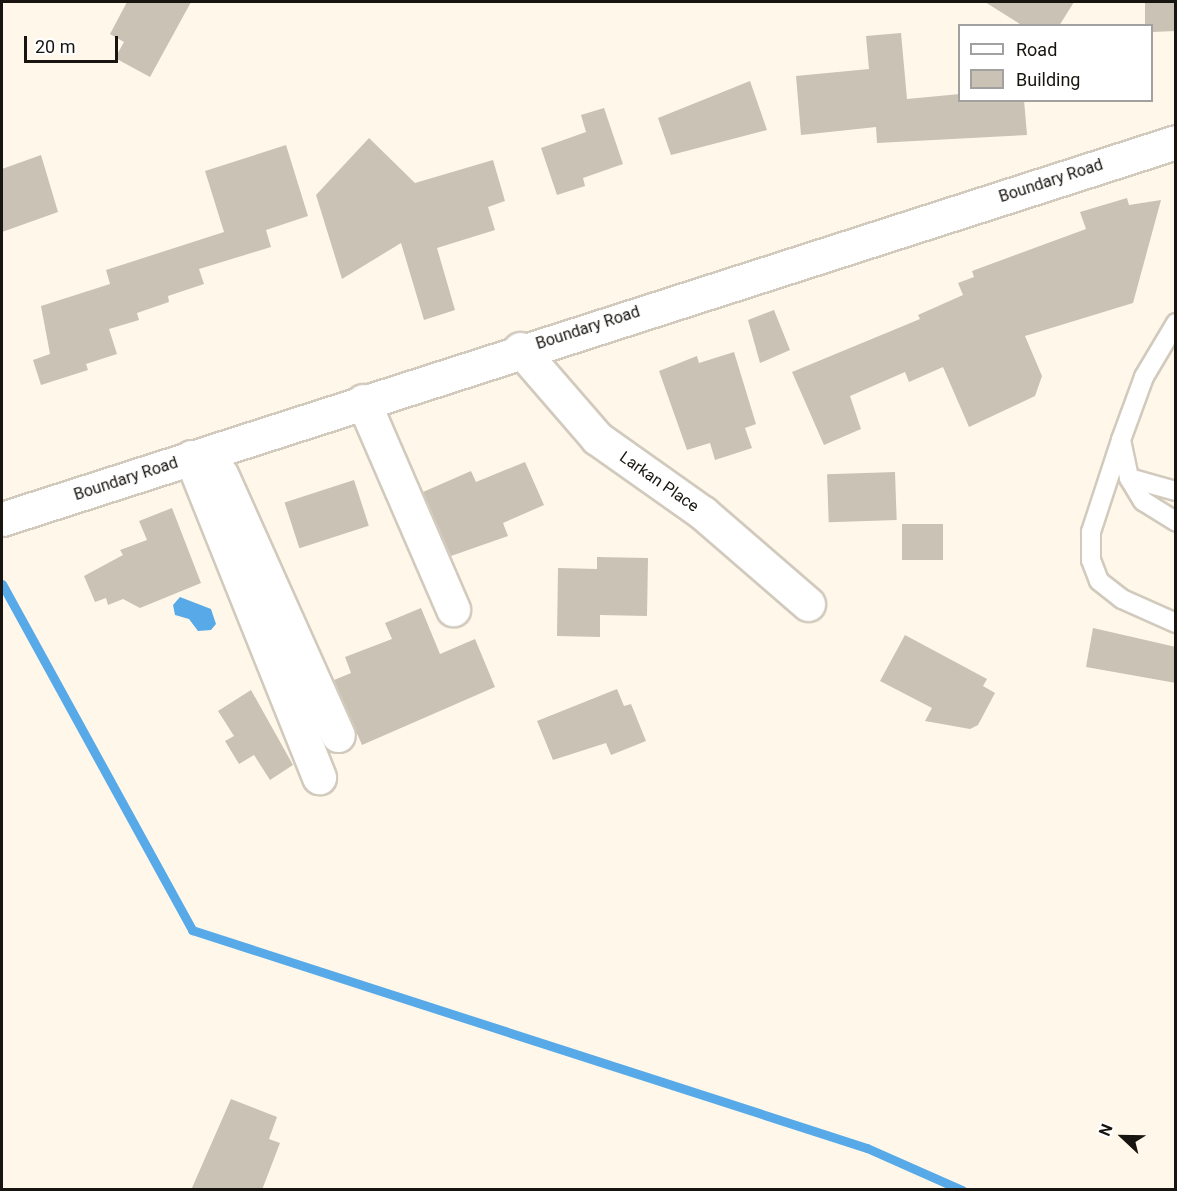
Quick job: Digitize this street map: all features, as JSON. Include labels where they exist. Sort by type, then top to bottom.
[{"type":"street","name":"Boundary Road","points":[[2,519],[520,349],[1176,142]]},
{"type":"street","name":"Larkan Place","points":[[520,349],[597,438],[703,513],[808,604]]},
{"type":"street","points":[[363,401],[453,609]]},
{"type":"street","points":[[201,454],[338,735]]},
{"type":"street","points":[[201,454],[319,777]]},
{"type":"lane","points":[[1176,323],[1144,377],[1091,532],[1091,560],[1099,581],[1122,599],[1176,623]]},
{"type":"lane","points":[[1121,440],[1129,478],[1143,501],[1176,522]]},
{"type":"lane","points":[[1129,478],[1176,491]]},
{"type":"water","points":[[180,597],[211,609],[216,624],[211,630],[198,631],[189,619],[175,615],[173,605]]},
{"type":"building","points":[[127,2],[191,2],[150,77],[115,58],[124,42],[110,34]]},
{"type":"building","points":[[985,2],[1074,2],[1060,24],[1020,24]]},
{"type":"building","points":[[1145,2],[1176,2],[1176,31],[1153,32],[1153,24],[1145,24]]},
{"type":"building","points":[[901,33],[907,99],[958,94],[958,102],[1024,102],[1027,135],[877,143],[876,127],[801,135],[796,76],[869,69],[866,36]]},
{"type":"building","points":[[750,81],[767,130],[671,155],[658,118]]},
{"type":"building","points":[[604,108],[623,164],[583,178],[585,186],[557,195],[541,148],[586,132],[581,115]]},
{"type":"building","points":[[369,138],[415,183],[493,160],[505,201],[488,207],[495,230],[437,248],[455,310],[424,320],[401,243],[342,279],[316,195]]},
{"type":"building","points":[[286,145],[308,216],[266,230],[271,247],[199,269],[204,284],[168,296],[169,302],[137,313],[139,320],[109,329],[117,354],[86,364],[88,370],[41,385],[33,360],[50,354],[41,306],[110,284],[106,270],[224,232],[205,171]]},
{"type":"building","points":[[41,155],[58,212],[2,232],[2,169]]},
{"type":"building","points":[[1127,198],[1129,205],[1161,200],[1133,303],[1025,336],[1042,376],[1035,396],[969,427],[943,367],[909,382],[905,372],[850,396],[861,429],[824,445],[792,372],[920,319],[918,315],[963,295],[958,283],[974,277],[972,271],[1086,229],[1080,212]]},
{"type":"building","points":[[774,310],[790,350],[760,363],[748,320]]},
{"type":"building","points":[[734,352],[756,424],[745,428],[752,448],[715,460],[710,443],[687,450],[659,371],[697,356],[699,363]]},
{"type":"building","points":[[525,462],[544,505],[503,523],[508,536],[451,556],[423,492],[471,471],[476,482]]},
{"type":"building","points":[[895,472],[897,520],[829,522],[827,474]]},
{"type":"building","points":[[354,480],[369,526],[299,548],[285,503]]},
{"type":"building","points":[[172,508],[201,583],[140,608],[123,599],[108,605],[106,598],[95,602],[84,576],[123,555],[120,550],[147,540],[139,521]]},
{"type":"building","points":[[902,524],[943,524],[943,560],[902,560]]},
{"type":"building","points":[[597,557],[648,558],[647,616],[600,615],[600,637],[557,636],[558,568],[597,569]]},
{"type":"building","points":[[421,608],[440,654],[475,639],[495,687],[362,745],[334,680],[351,673],[345,657],[392,639],[385,623]]},
{"type":"building","points":[[1093,628],[1176,647],[1176,683],[1086,667]]},
{"type":"building","points":[[905,635],[987,679],[983,686],[995,693],[978,725],[970,729],[925,721],[932,708],[880,681]]},
{"type":"building","points":[[617,689],[624,706],[631,704],[646,741],[611,755],[606,743],[553,760],[537,721]]},
{"type":"building","points":[[251,690],[293,765],[270,780],[254,755],[239,764],[225,741],[234,736],[218,711]]},
{"type":"building","points":[[231,1099],[277,1117],[269,1139],[280,1143],[262,1190],[191,1190]]},
{"type":"waterway","points":[[2,584],[192,930],[867,1148],[962,1190]]}]
